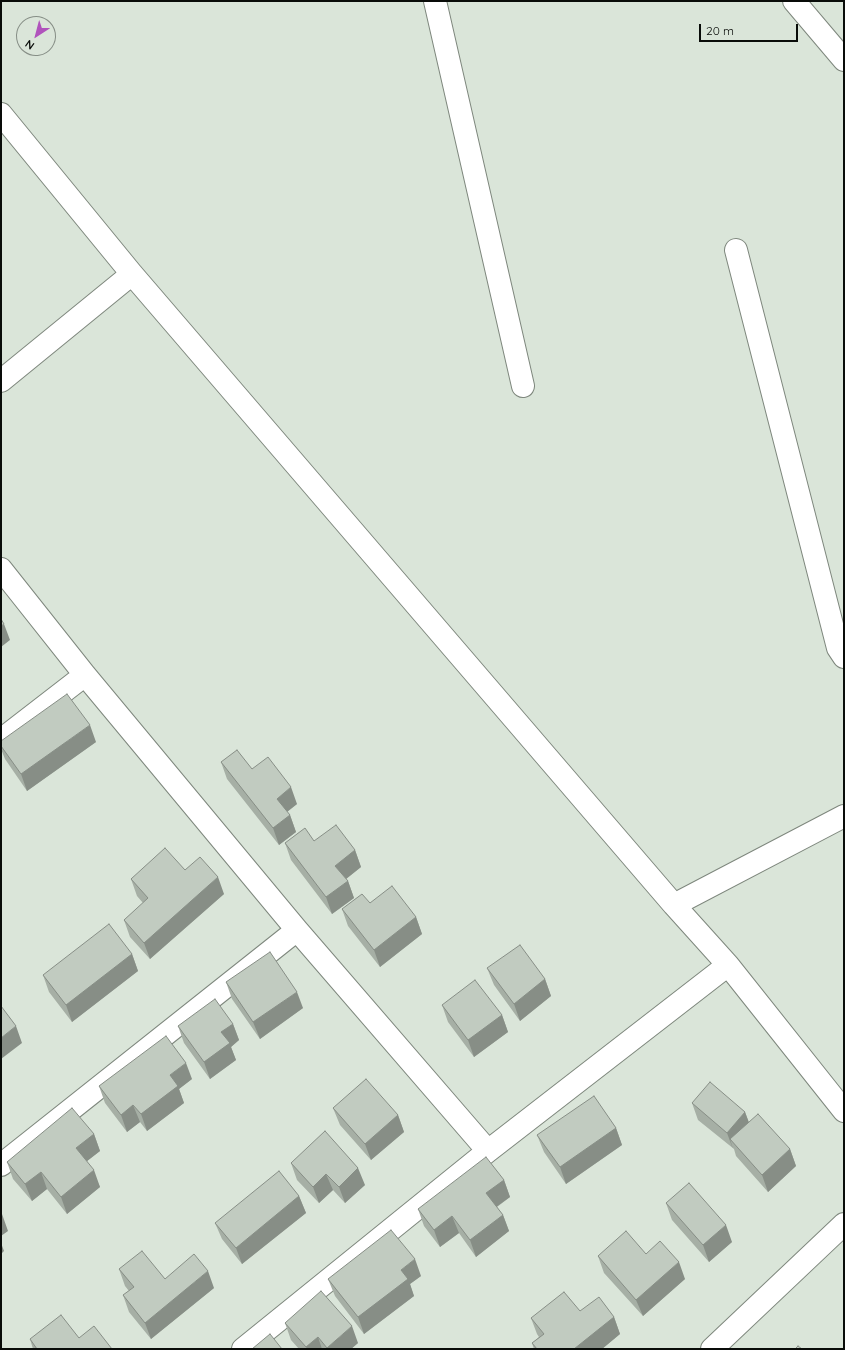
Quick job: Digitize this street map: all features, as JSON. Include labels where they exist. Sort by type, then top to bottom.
[{"type":"street","points":[[435,1],[523,386]]},
{"type":"street","points":[[794,1],[844,60]]},
{"type":"street","points":[[1,114],[132,274],[674,905],[728,965],[844,1111]]},
{"type":"street","points":[[736,250],[838,648],[844,657]]},
{"type":"street","points":[[1,381],[132,274]]},
{"type":"street","points":[[1,569],[85,675],[297,930],[488,1151]]},
{"type":"street","points":[[1,740],[85,675]]},
{"type":"street","points":[[674,905],[844,816]]},
{"type":"street","points":[[1,1165],[297,930]]},
{"type":"street","points":[[243,1349],[488,1151],[728,965]]},
{"type":"street","points":[[712,1349],[844,1224]]},
{"type":"building","points":[[1,619],[4,624],[1,626]]},
{"type":"building","points":[[67,694],[90,725],[21,774],[1,746],[1,741]]},
{"type":"building","points":[[237,750],[252,769],[268,757],[291,787],[277,799],[290,815],[273,828],[221,762]]},
{"type":"building","points":[[336,825],[355,850],[335,866],[348,881],[326,897],[285,843],[305,828],[314,841]]},
{"type":"building","points":[[165,848],[185,870],[200,857],[218,877],[144,943],[124,920],[148,898],[131,879]]},
{"type":"building","points":[[392,886],[416,917],[374,950],[342,909],[362,894],[370,903]]},
{"type":"building","points":[[109,924],[132,954],[66,1005],[43,975]]},
{"type":"building","points":[[520,945],[545,979],[514,1004],[487,968]]},
{"type":"building","points":[[270,952],[297,992],[253,1022],[226,982]]},
{"type":"building","points":[[475,980],[502,1015],[468,1040],[442,1005]]},
{"type":"building","points":[[215,999],[233,1024],[221,1032],[230,1043],[204,1062],[178,1026]]},
{"type":"building","points":[[1,1006],[16,1026],[1,1038]]},
{"type":"building","points":[[166,1036],[186,1063],[170,1075],[178,1086],[141,1114],[133,1105],[121,1115],[99,1086]]},
{"type":"building","points":[[366,1079],[398,1115],[365,1144],[333,1108]]},
{"type":"building","points":[[710,1082],[745,1112],[727,1133],[692,1103]]},
{"type":"building","points":[[594,1096],[616,1128],[560,1167],[537,1135]]},
{"type":"building","points":[[72,1108],[94,1134],[76,1148],[94,1170],[61,1197],[41,1172],[25,1184],[7,1162]]},
{"type":"building","points":[[758,1114],[790,1149],[762,1175],[730,1139]]},
{"type":"building","points":[[325,1131],[358,1168],[339,1187],[326,1174],[313,1187],[291,1163]]},
{"type":"building","points":[[486,1157],[504,1180],[486,1193],[503,1215],[470,1240],[452,1216],[434,1230],[418,1209]]},
{"type":"building","points":[[279,1171],[299,1196],[236,1248],[215,1223]]},
{"type":"building","points":[[689,1183],[726,1225],[703,1245],[666,1203]]},
{"type":"building","points":[[391,1230],[415,1259],[401,1270],[408,1279],[358,1317],[328,1279]]},
{"type":"building","points":[[626,1231],[646,1254],[660,1241],[679,1262],[636,1300],[598,1256]]},
{"type":"building","points":[[142,1251],[165,1279],[194,1254],[208,1271],[145,1323],[123,1295],[134,1287],[119,1269]]},
{"type":"building","points":[[321,1291],[352,1326],[327,1348],[318,1337],[306,1347],[285,1323]]},
{"type":"building","points":[[564,1292],[580,1311],[599,1297],[614,1317],[574,1349],[537,1349],[532,1343],[544,1334],[531,1318]]},
{"type":"building","points":[[61,1315],[79,1338],[94,1326],[112,1349],[37,1349],[30,1339]]},
{"type":"building","points":[[270,1334],[282,1349],[252,1349]]},
{"type":"building","points":[[798,1346],[802,1349],[795,1349]]}]
